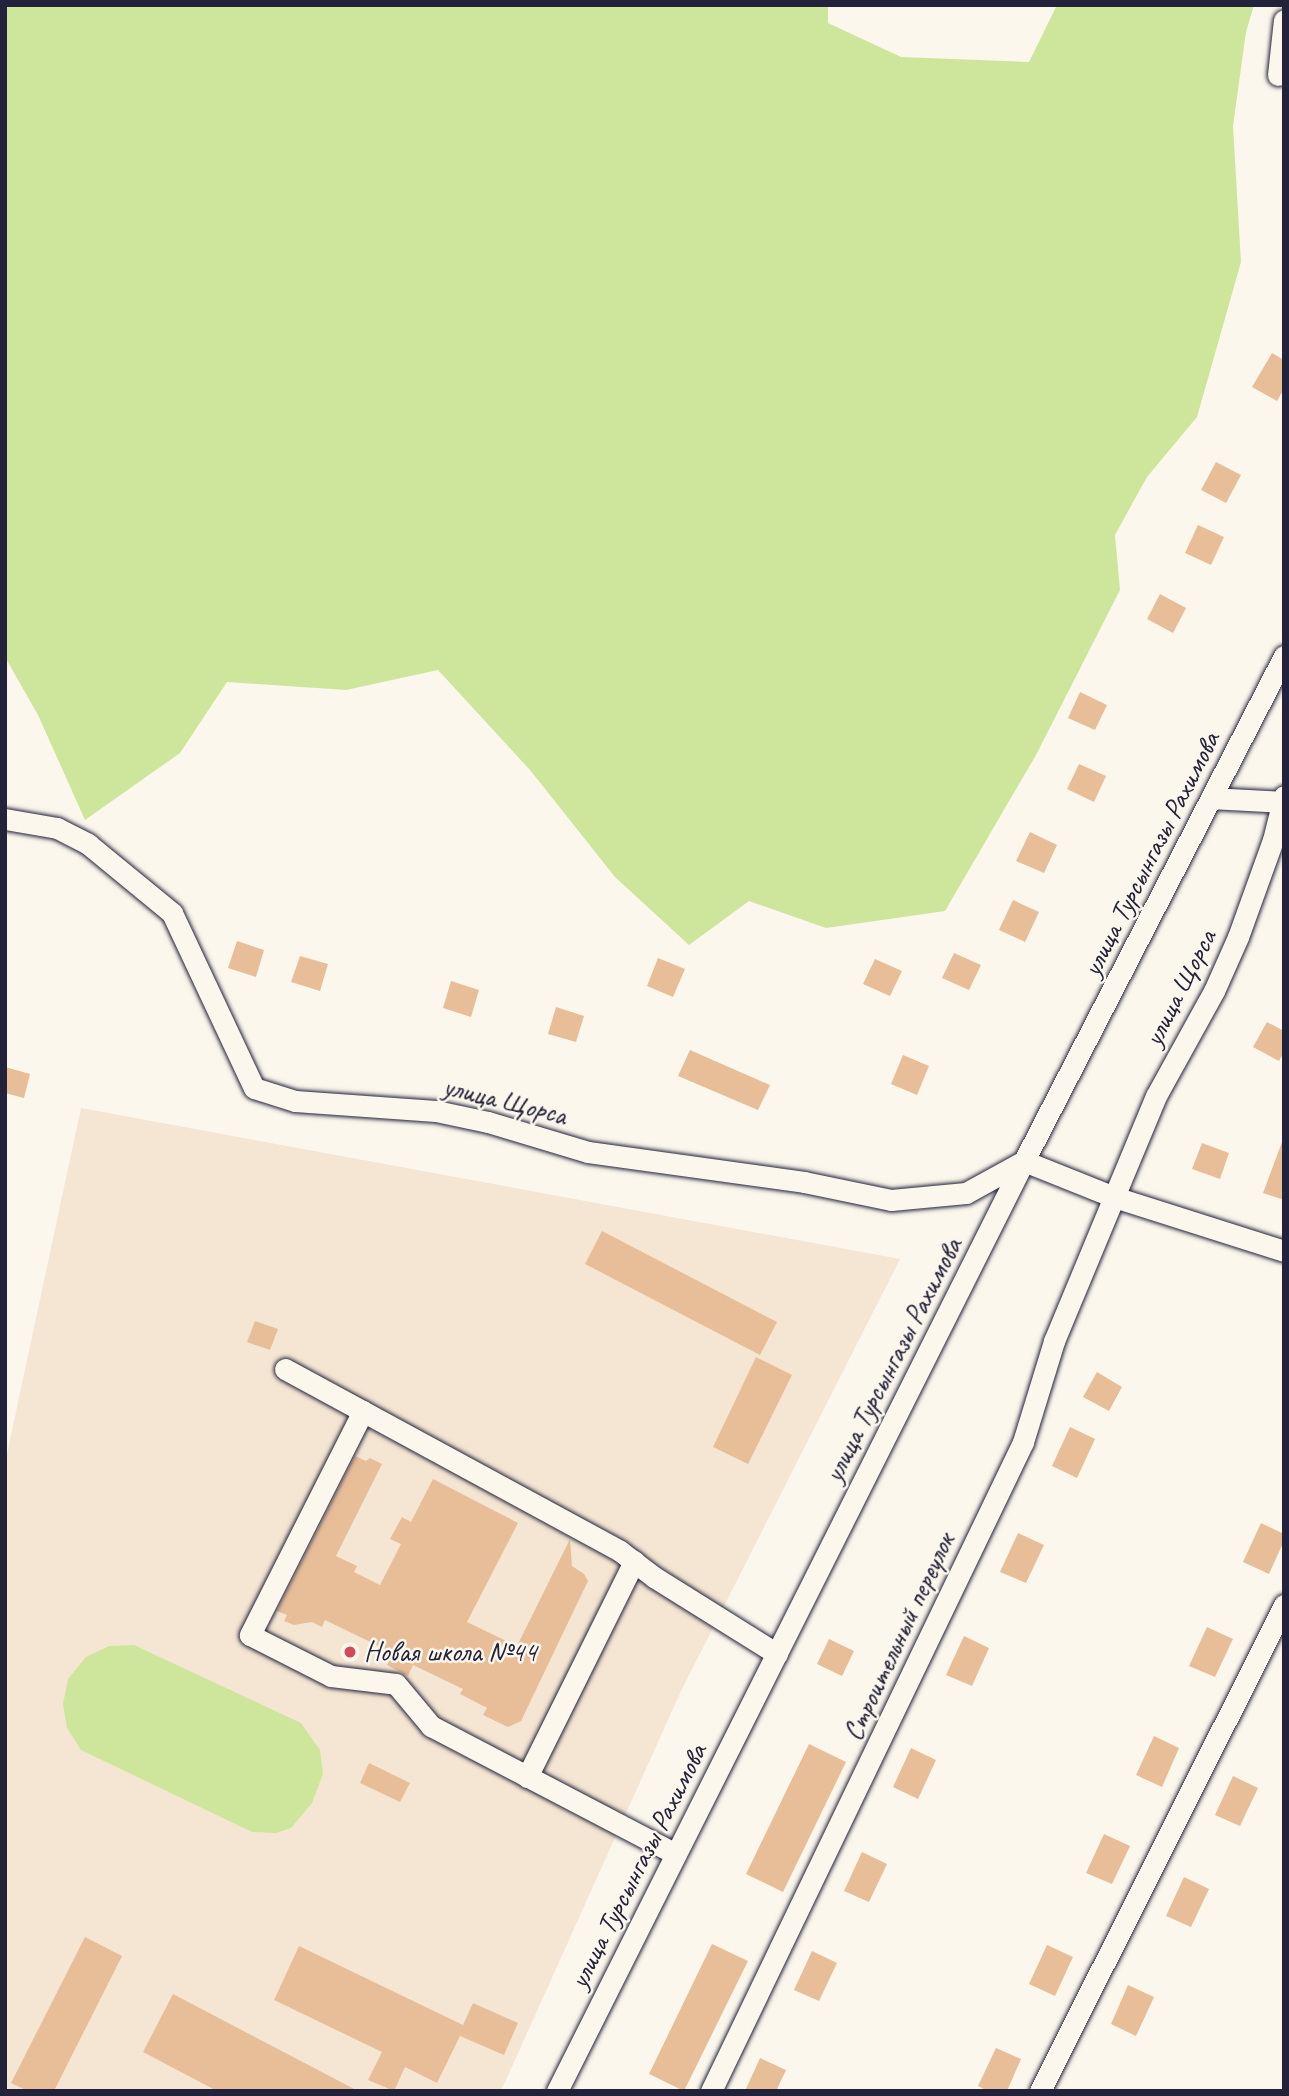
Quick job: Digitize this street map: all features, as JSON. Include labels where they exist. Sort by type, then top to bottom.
[{"type":"street","points":[[1278,75],[1284,20]]},
{"type":"street","name":"улица Турсынгазы Рахимова","points":[[557,2091],[1024,1161],[1284,656]]},
{"type":"street","points":[[1211,798],[1283,799]]},
{"type":"street","name":"улица Щорса","points":[[1114,1197],[1156,1096],[1214,991],[1238,937],[1273,840],[1283,799]]},
{"type":"street","name":"улица Щорса","points":[[5,819],[57,828],[88,844],[172,913],[254,1088],[295,1101],[436,1111],[488,1122],[588,1152],[804,1182],[891,1200],[966,1193],[1024,1161]]},
{"type":"street","points":[[1024,1161],[1114,1197],[1284,1251]]},
{"type":"street","name":"Строительный переулок","points":[[711,2091],[1023,1442],[1054,1340],[1114,1197]]},
{"type":"street","points":[[285,1369],[634,1562],[777,1654]]},
{"type":"street","points":[[363,1412],[250,1635],[331,1676],[396,1684],[431,1726],[676,1854]]},
{"type":"street","points":[[527,1777],[634,1562]]},
{"type":"street","points":[[1040,2091],[1284,1605]]},
{"type":"shaded area","points":[[81,1108],[900,1259],[681,1691],[501,2091],[5,2091],[5,1463]]},
{"type":"green space","points":[[5,5],[828,5],[828,23],[901,57],[1029,62],[1057,5],[1254,5],[1246,32],[1233,126],[1241,262],[1197,417],[1147,477],[1115,535],[1120,590],[1036,755],[945,911],[826,928],[749,901],[689,945],[615,877],[530,770],[438,670],[346,690],[227,682],[180,753],[85,820],[38,715],[5,657]]},
{"type":"green space","points":[[134,1645],[301,1723],[320,1750],[323,1774],[312,1803],[291,1828],[276,1833],[252,1832],[81,1750],[67,1728],[63,1704],[68,1679],[86,1657],[109,1646]]},
{"type":"building","points":[[1272,353],[1284,360],[1284,389],[1277,401],[1252,387]]},
{"type":"building","points":[[1216,462],[1241,475],[1226,503],[1201,490]]},
{"type":"building","points":[[1198,525],[1224,537],[1211,565],[1185,553]]},
{"type":"building","points":[[1160,594],[1186,608],[1173,633],[1147,619]]},
{"type":"building","points":[[1080,692],[1107,705],[1095,730],[1068,718]]},
{"type":"building","points":[[1079,764],[1106,776],[1094,802],[1067,789]]},
{"type":"building","points":[[1030,832],[1057,845],[1044,873],[1016,861]]},
{"type":"building","points":[[1013,900],[1039,912],[1025,942],[999,930]]},
{"type":"building","points":[[237,941],[264,950],[256,977],[228,968]]},
{"type":"building","points":[[954,953],[981,965],[969,990],[942,978]]},
{"type":"building","points":[[300,956],[328,964],[320,991],[291,982]]},
{"type":"building","points":[[658,958],[685,969],[673,997],[647,986]]},
{"type":"building","points":[[875,959],[902,971],[890,996],[863,984]]},
{"type":"building","points":[[451,981],[479,990],[471,1017],[443,1008]]},
{"type":"building","points":[[556,1007],[584,1016],[576,1042],[548,1034]]},
{"type":"building","points":[[1267,1022],[1284,1031],[1284,1052],[1279,1061],[1253,1047]]},
{"type":"building","points":[[690,1050],[770,1085],[758,1110],[678,1076]]},
{"type":"building","points":[[903,1055],[929,1066],[917,1095],[891,1084]]},
{"type":"building","points":[[5,1067],[30,1074],[24,1098],[5,1093]]},
{"type":"building","points":[[1284,1142],[1284,1200],[1263,1193]]},
{"type":"building","points":[[1202,1143],[1229,1153],[1220,1179],[1192,1169]]},
{"type":"building","points":[[602,1231],[777,1322],[760,1355],[585,1264]]},
{"type":"building","points":[[255,1321],[278,1329],[270,1350],[247,1342]]},
{"type":"building","points":[[756,1357],[792,1375],[748,1464],[713,1447]]},
{"type":"building","points":[[1097,1372],[1122,1387],[1109,1411],[1083,1397]]},
{"type":"building","points":[[1070,1427],[1095,1439],[1077,1478],[1052,1466]]},
{"type":"building","name":"Новая школа №44","points":[[355,1456],[366,1461],[370,1458],[382,1464],[336,1556],[357,1566],[354,1572],[380,1585],[401,1544],[390,1539],[402,1517],[411,1522],[433,1479],[518,1523],[467,1622],[517,1646],[570,1539],[572,1566],[584,1574],[588,1581],[521,1721],[508,1727],[483,1715],[487,1708],[460,1694],[463,1689],[413,1665],[408,1676],[387,1665],[393,1653],[325,1620],[322,1627],[312,1622],[294,1625],[284,1621],[287,1615],[277,1611]]},
{"type":"building","points":[[1261,1523],[1284,1534],[1284,1541],[1269,1574],[1243,1562]]},
{"type":"building","points":[[1018,1533],[1044,1545],[1026,1583],[1000,1572]]},
{"type":"building","points":[[1207,1627],[1233,1639],[1215,1677],[1189,1666]]},
{"type":"building","points":[[964,1636],[989,1648],[972,1686],[946,1675]]},
{"type":"building","points":[[829,1639],[854,1651],[842,1676],[817,1664]]},
{"type":"building","points":[[1154,1736],[1179,1748],[1162,1787],[1136,1775]]},
{"type":"building","points":[[809,1744],[846,1762],[783,1892],[746,1874]]},
{"type":"building","points":[[911,1748],[936,1760],[918,1799],[893,1787]]},
{"type":"building","points":[[369,1763],[410,1783],[400,1802],[360,1783]]},
{"type":"building","points":[[1233,1776],[1258,1788],[1240,1826],[1215,1815]]},
{"type":"building","points":[[1104,1834],[1130,1846],[1112,1884],[1086,1873]]},
{"type":"building","points":[[862,1852],[887,1864],[869,1902],[844,1891]]},
{"type":"building","points":[[1184,1877],[1209,1889],[1191,1927],[1166,1916]]},
{"type":"building","points":[[85,1937],[122,1956],[54,2091],[28,2091],[11,2083]]},
{"type":"building","points":[[712,1944],[748,1961],[684,2091],[649,2074]]},
{"type":"building","points":[[1047,1945],[1073,1957],[1055,1996],[1029,1984]]},
{"type":"building","points":[[299,1946],[463,2025],[473,2003],[518,2023],[504,2055],[460,2036],[437,2083],[405,2067],[394,2091],[368,2080],[382,2052],[274,2000]]},
{"type":"building","points":[[812,1951],[837,1963],[819,2001],[794,1990]]},
{"type":"building","points":[[1128,1985],[1154,1997],[1136,2036],[1111,2024]]},
{"type":"building","points":[[173,1994],[358,2091],[217,2091],[143,2052]]},
{"type":"building","points":[[996,2048],[1021,2059],[1007,2091],[988,2091],[978,2086]]},
{"type":"building","points":[[760,2058],[786,2070],[776,2091],[745,2091]]},
{"type":"place","name":"Новая школа №44","points":[[350,1652]]}]
